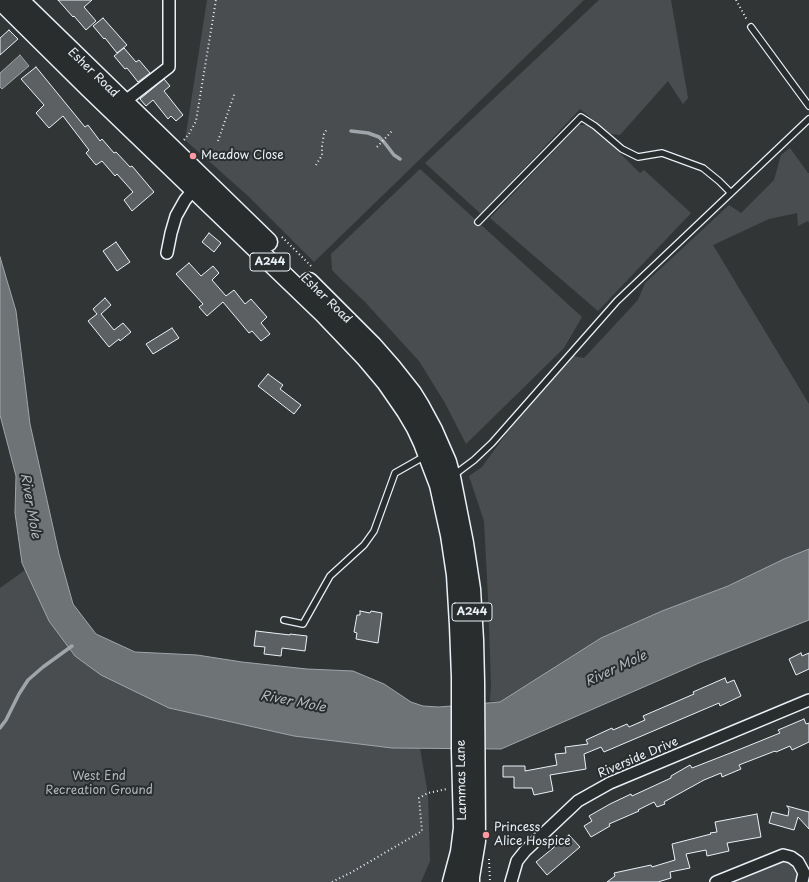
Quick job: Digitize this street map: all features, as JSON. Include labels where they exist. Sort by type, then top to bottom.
[{"type":"main road","name":"Esher Road","points":[[0,0],[324,314],[375,368],[389,386],[406,411],[418,433],[439,485],[447,517],[452,548],[468,679]]},
{"type":"main road","name":"Esher Road","points":[[19,0],[329,302],[384,358],[420,406],[433,430],[447,462],[462,531],[471,589],[474,640],[468,679]]},
{"type":"main road","name":"Lammas Lane","points":[[468,679],[468,751],[476,841],[470,871],[470,882]]},
{"type":"main road","name":"Lammas Lane","points":[[452,882],[462,841],[462,787],[468,751]]},
{"type":"street","points":[[124,102],[169,67],[169,0]]},
{"type":"street","points":[[167,253],[176,216],[185,200],[194,189]]},
{"type":"street","name":"Riverside Drive","points":[[511,882],[517,861],[525,851],[578,801],[610,783],[809,700]]},
{"type":"street","points":[[716,882],[783,855],[791,857],[798,862],[804,873],[802,882]]},
{"type":"lane","points":[[751,27],[809,106]]},
{"type":"lane","points":[[478,222],[581,117],[595,126],[622,149],[638,157],[662,153],[703,168],[731,193]]},
{"type":"lane","points":[[451,477],[474,460],[492,443],[617,301],[809,119]]},
{"type":"lane","points":[[284,620],[303,624],[330,576],[364,545],[374,531],[394,473],[428,455]]},
{"type":"path","points":[[180,144],[189,134],[196,121],[216,0]]},
{"type":"path","points":[[736,0],[751,27]]},
{"type":"path","points":[[218,141],[235,92]]},
{"type":"path","points":[[316,165],[322,155],[324,134],[327,129]]},
{"type":"path","points":[[377,147],[393,130]]},
{"type":"path","points":[[332,882],[422,831],[419,798],[428,793],[462,787]]},
{"type":"green space","points":[[207,0],[584,0],[314,262],[247,195],[185,140]]},
{"type":"green space","points":[[599,0],[671,0],[688,98],[683,104],[668,81],[620,135],[611,134],[580,109],[481,214],[425,163]]},
{"type":"green space","points":[[579,125],[591,125],[640,173],[644,170],[691,213],[598,311],[490,218]]},
{"type":"green space","points":[[790,148],[809,173],[809,223],[808,221],[798,226],[797,213],[769,219],[713,245],[809,404],[809,549],[784,559],[728,586],[662,611],[601,638],[500,702],[490,701],[491,684],[484,521],[469,476],[482,467],[506,434],[573,356],[584,358],[638,300],[645,283],[729,205],[741,213],[774,180],[781,155]]},
{"type":"green space","points":[[420,169],[582,317],[564,348],[466,444],[445,403],[419,361],[365,302],[332,270],[331,254]]},
{"type":"green space","name":"West End Recreation Ground","points":[[25,570],[49,621],[75,656],[169,708],[294,736],[392,748],[420,748],[428,795],[430,861],[421,882],[0,882],[0,588]]},
{"type":"green space","points":[[775,863],[787,863],[792,866],[798,877],[797,882],[730,882]]},
{"type":"water","points":[[20,55],[29,66],[2,89],[0,87],[0,73]]},
{"type":"water","name":"River Mole","points":[[0,257],[16,311],[30,424],[59,554],[73,604],[96,634],[135,652],[197,655],[242,662],[307,669],[353,671],[384,684],[411,702],[423,706],[439,707],[500,702],[601,638],[662,611],[728,586],[784,559],[809,549],[809,620],[699,663],[501,749],[392,748],[294,736],[169,708],[101,675],[75,656],[49,621],[22,563],[15,513],[16,476],[0,415]]},
{"type":"building","points":[[58,0],[92,0],[84,7],[96,21],[86,30]]},
{"type":"building","points":[[103,18],[127,45],[117,53],[93,26]]},
{"type":"building","points":[[9,30],[18,39],[0,55],[0,38]]},
{"type":"building","points":[[124,48],[136,62],[139,60],[150,73],[138,82],[127,68],[125,69],[114,56]]},
{"type":"building","points":[[36,67],[85,127],[88,125],[100,141],[102,139],[114,153],[116,152],[130,167],[132,166],[154,192],[132,211],[124,200],[133,192],[117,174],[115,176],[102,161],[96,165],[86,153],[89,150],[63,116],[49,128],[36,113],[44,105],[21,79]]},
{"type":"building","points":[[164,79],[170,86],[164,91],[183,115],[176,121],[171,116],[168,119],[153,100],[146,106],[140,99]]},
{"type":"building","points":[[209,233],[221,243],[214,252],[202,242]]},
{"type":"building","points":[[116,242],[130,262],[117,271],[103,251]]},
{"type":"building","points":[[189,263],[201,276],[213,266],[219,273],[212,280],[226,296],[234,290],[245,304],[251,299],[267,317],[261,323],[270,334],[261,341],[252,331],[249,333],[223,302],[207,316],[199,307],[203,304],[176,274]]},
{"type":"building","points":[[105,298],[111,305],[101,314],[114,330],[123,323],[131,332],[120,341],[119,339],[109,347],[88,321],[97,314],[93,309]]},
{"type":"building","points":[[172,328],[179,338],[153,354],[146,344]]},
{"type":"building","points":[[268,374],[283,385],[280,389],[301,405],[294,414],[258,386]]},
{"type":"building","points":[[360,611],[382,613],[378,643],[356,639],[357,633],[354,632],[357,615],[360,615]]},
{"type":"building","points":[[256,631],[307,636],[305,651],[282,648],[281,656],[264,654],[265,647],[254,646]]},
{"type":"building","points":[[801,653],[802,656],[809,653],[809,669],[796,675],[789,659]]},
{"type":"building","points":[[725,678],[727,683],[734,680],[741,696],[720,706],[719,703],[604,752],[601,747],[584,754],[586,769],[550,775],[553,791],[534,795],[532,788],[514,788],[514,777],[503,777],[503,766],[525,766],[525,771],[557,765],[555,754],[566,753],[565,747],[588,744],[586,740],[612,728],[613,730],[627,724],[629,727],[645,720],[643,716],[694,694],[693,692]]},
{"type":"building","points":[[804,719],[806,724],[809,723],[809,742],[792,750],[790,746],[739,765],[741,769],[722,777],[721,773],[704,780],[664,802],[665,804],[657,807],[654,802],[638,810],[639,811],[609,824],[610,826],[591,837],[584,826],[592,821],[589,816],[631,794],[632,796],[671,778],[671,776],[690,765],[692,768],[738,750],[780,733],[778,730]]},
{"type":"building","points":[[787,806],[809,812],[809,829],[798,817],[794,830],[769,823],[772,812],[788,816],[789,809]]},
{"type":"building","points":[[757,814],[761,837],[727,843],[729,851],[707,856],[706,850],[686,854],[690,868],[670,872],[671,878],[658,882],[607,882],[615,876],[614,873],[651,865],[652,867],[675,860],[672,844],[717,832],[715,822]]},
{"type":"building","points":[[569,835],[580,847],[547,875],[536,862]]},
{"type":"waterway","points":[[351,131],[368,133],[379,137],[394,155],[400,159]]},
{"type":"waterway","points":[[0,728],[28,680],[72,646]]},
{"type":"place","name":"Meadow Close","points":[[193,156]]},
{"type":"place","name":"Princess Alice Hospice","points":[[486,835]]}]
